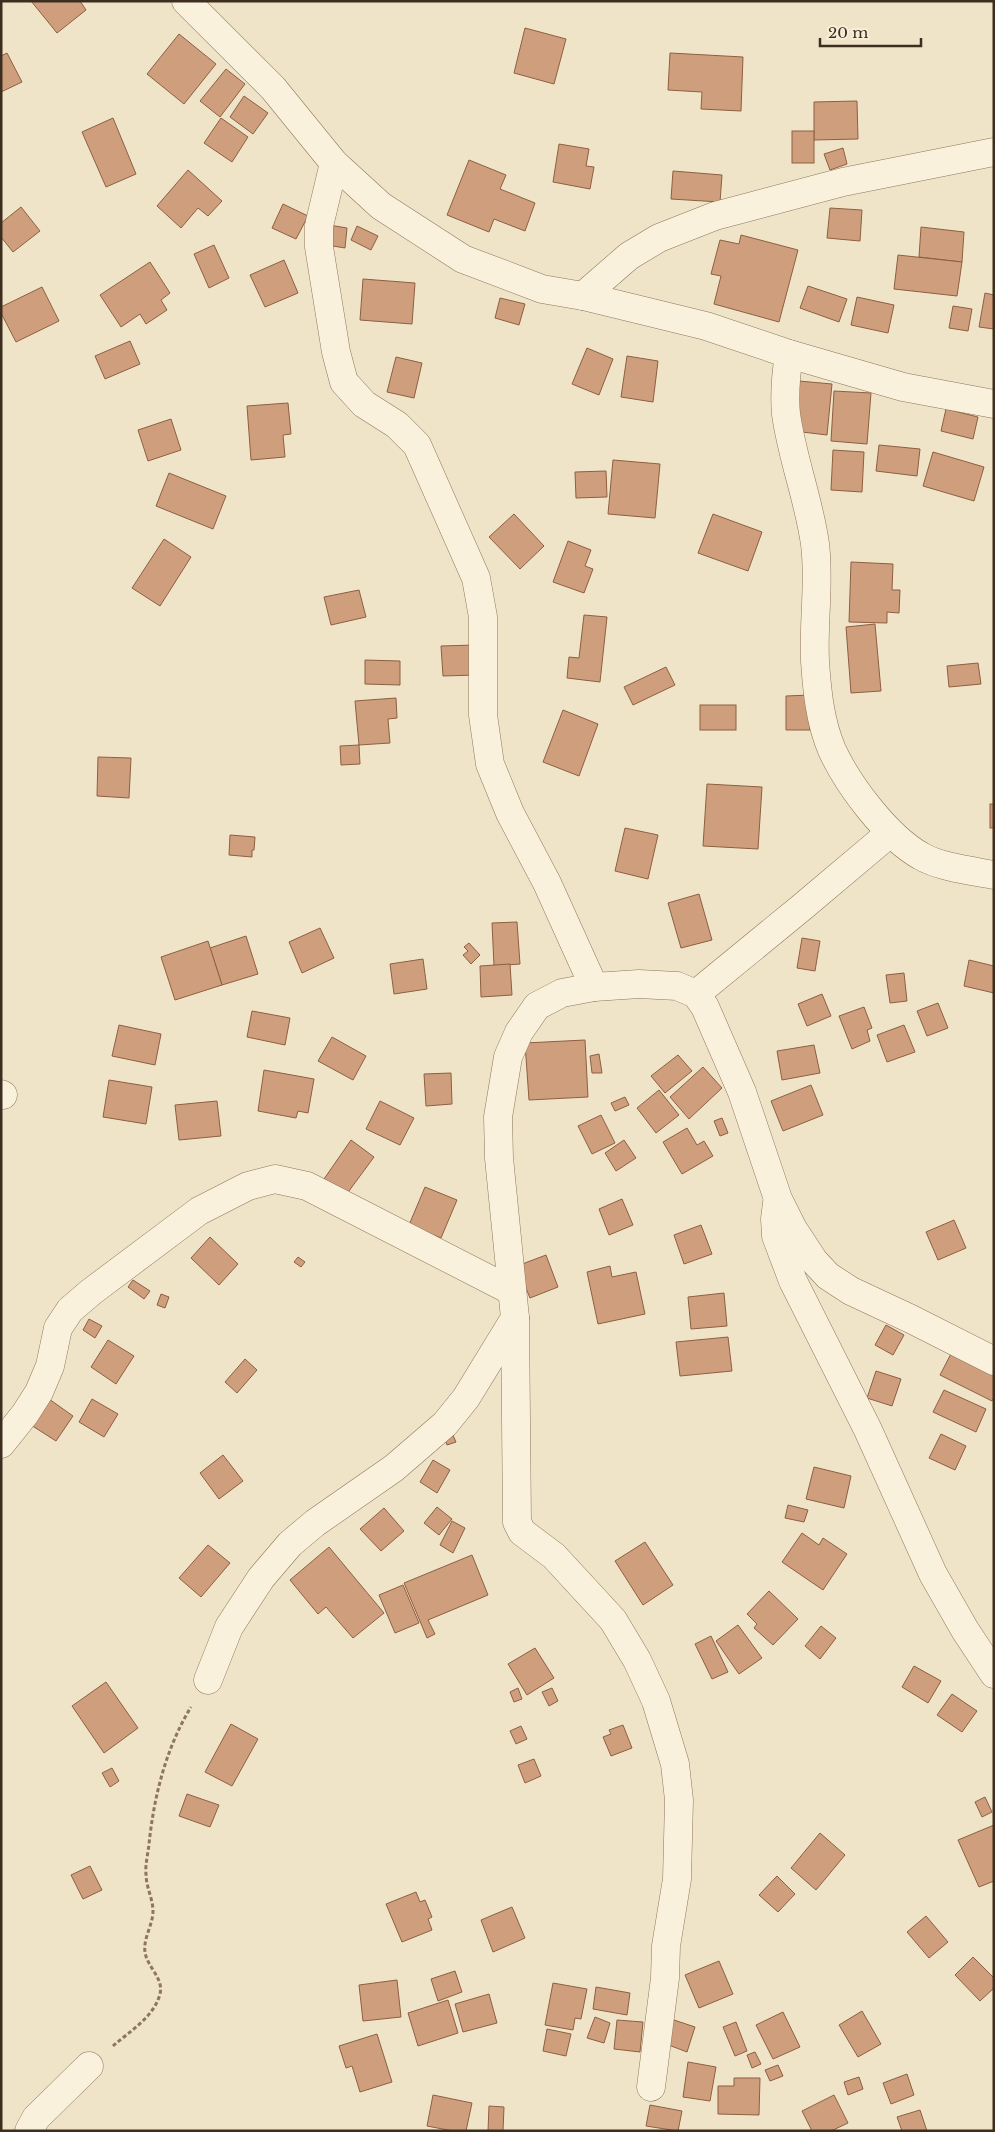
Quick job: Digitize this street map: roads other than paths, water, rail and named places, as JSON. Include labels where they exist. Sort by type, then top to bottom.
[{"type":"street","points":[[186,1],[272,88],[334,164],[382,206],[463,259],[542,289],[583,296],[706,326],[789,354],[903,387],[994,404]]},
{"type":"street","points":[[583,296],[629,256],[659,238],[715,216],[843,182],[994,152]]},
{"type":"street","points":[[334,164],[319,226],[320,247],[336,352],[344,382],[364,404],[397,425],[417,444],[476,578],[483,617],[483,715],[490,764],[510,812],[547,883],[594,987]]},
{"type":"street","points":[[789,354],[785,382],[786,415],[812,524],[816,555],[815,659],[818,702],[832,750],[859,794],[890,833],[922,857],[958,868],[994,875]]},
{"type":"street","points":[[696,994],[890,833]]},
{"type":"street","points":[[651,2088],[665,1978],[666,1946],[677,1879],[679,1800],[675,1764],[656,1701],[637,1660],[613,1620],[554,1556],[522,1532],[517,1522],[515,1318],[499,1158],[498,1125],[508,1057],[519,1032],[537,1006],[562,993],[594,987],[639,984],[677,986],[696,994],[705,1007],[742,1092],[778,1199],[793,1229],[814,1260],[828,1276],[851,1291],[994,1361]]},
{"type":"street","points":[[1,1444],[20,1421],[39,1392],[50,1366],[58,1328],[70,1310],[199,1211],[248,1186],[275,1179],[307,1186],[512,1291]]},
{"type":"street","points":[[778,1199],[775,1218],[776,1236],[793,1281],[868,1430],[933,1574],[965,1630],[994,1674]]},
{"type":"street","points":[[208,1680],[229,1627],[261,1578],[290,1544],[314,1523],[394,1468],[445,1424],[466,1398],[515,1318]]},
{"type":"street","points":[[29,2131],[36,2118],[89,2066]]}]
